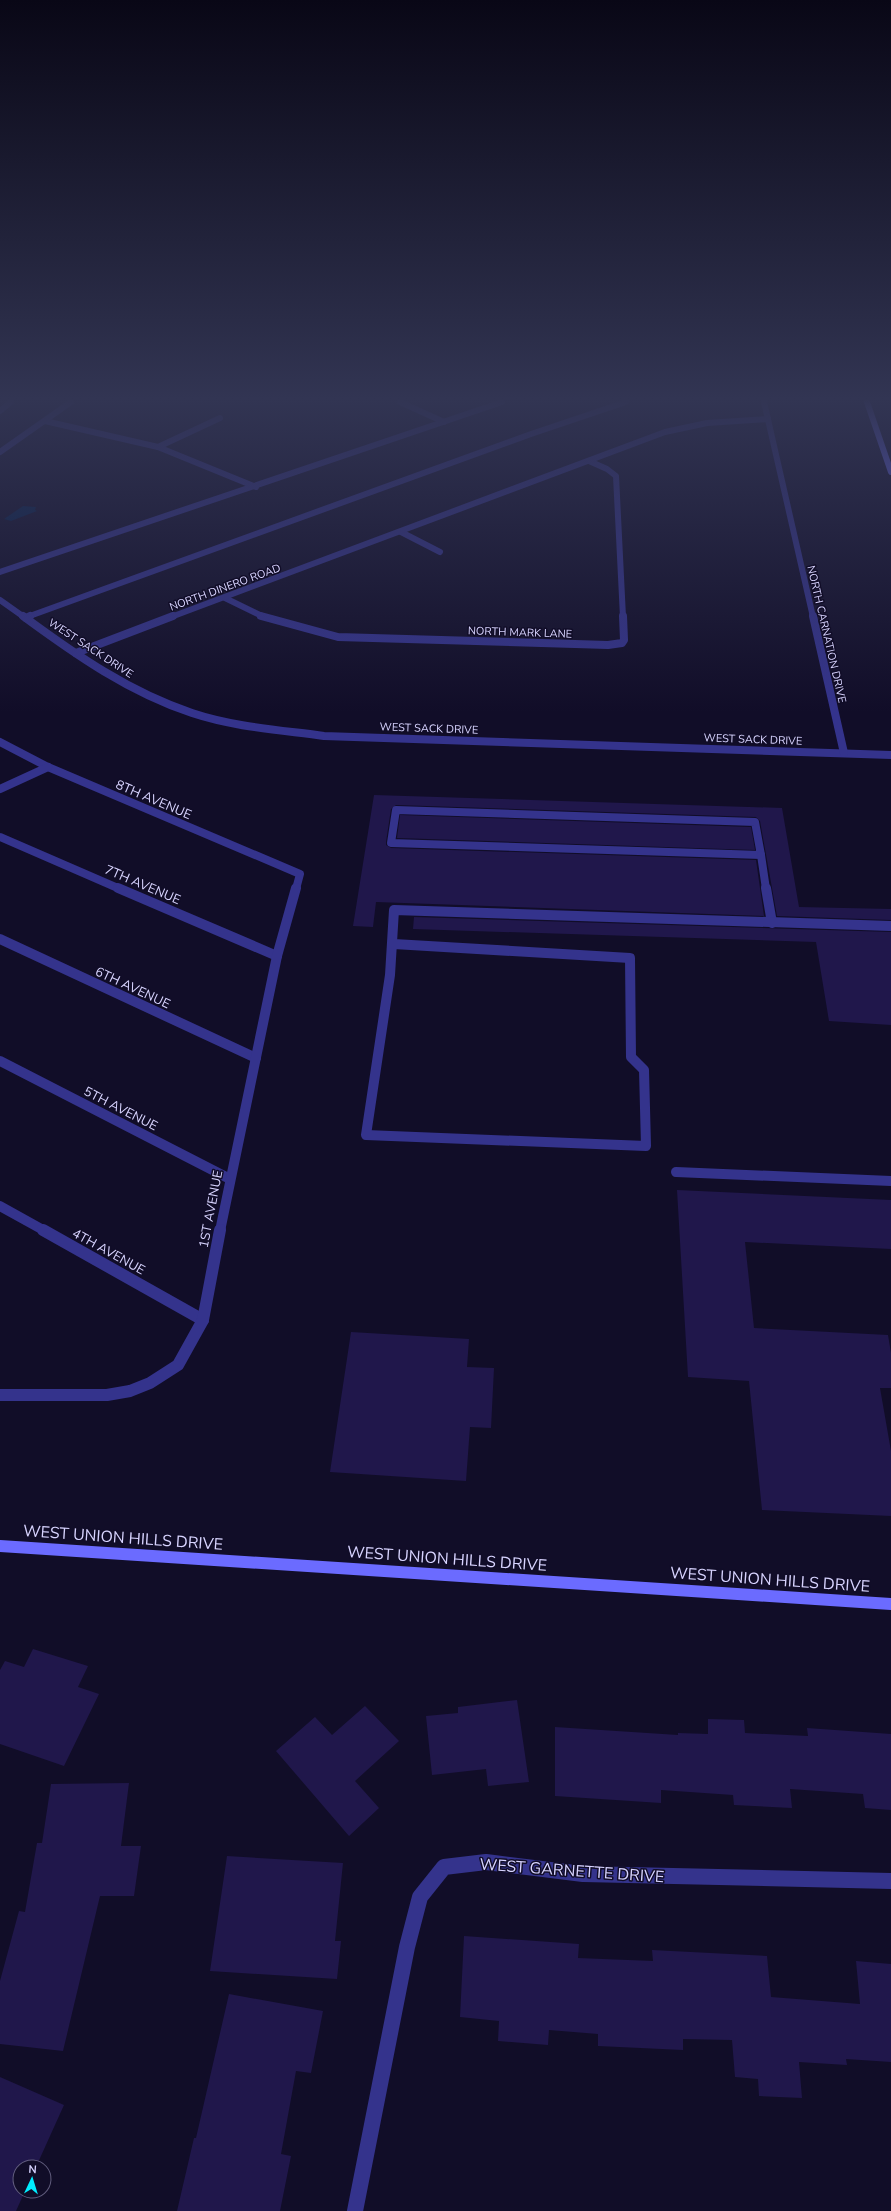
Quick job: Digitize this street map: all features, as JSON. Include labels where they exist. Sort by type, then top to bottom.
[{"type":"main road","name":"WEST UNION HILLS DRIVE","points":[[0,1546],[891,1604]]},
{"type":"street","points":[[0,572],[201,505]]},
{"type":"street","points":[[26,618],[336,505]]},
{"type":"street","name":"NORTH DINERO ROAD","points":[[76,653],[472,505]]},
{"type":"street","name":"NORTH MARK LANE","points":[[226,598],[262,618],[338,637],[608,645],[622,643],[624,640],[617,505]]},
{"type":"street","name":"NORTH CARNATION DRIVE","points":[[788,505],[844,753]]},
{"type":"street","points":[[401,532],[440,552]]},
{"type":"street","name":"WEST SACK DRIVE","points":[[0,600],[121,683],[193,713],[251,725],[324,736],[891,755]]},
{"type":"street","name":"8TH AVENUE","points":[[0,742],[48,767],[300,874]]},
{"type":"street","points":[[0,789],[48,767]]},
{"type":"street","points":[[761,855],[391,843],[396,810],[755,822],[761,855],[772,922]]},
{"type":"street","name":"7TH AVENUE","points":[[0,837],[276,956]]},
{"type":"street","name":"1ST AVENUE","points":[[0,1395],[100,1395],[130,1391],[150,1383],[178,1365],[203,1320],[230,1179],[276,956],[300,874]]},
{"type":"street","points":[[394,944],[630,958],[631,1057],[644,1070],[646,1146],[366,1135],[394,944],[394,910],[891,926]]},
{"type":"street","name":"6TH AVENUE","points":[[0,940],[256,1058]]},
{"type":"street","name":"5TH AVENUE","points":[[0,1061],[230,1179]]},
{"type":"street","points":[[676,1172],[891,1181]]},
{"type":"street","name":"4TH AVENUE","points":[[0,1206],[203,1320]]},
{"type":"street","name":"WEST GARNETTE DRIVE","points":[[356,2211],[407,1947],[420,1898],[444,1867],[486,1862],[583,1874],[891,1881]]},
{"type":"water","points":[[23,506],[36,507],[35,510],[37,511],[11,521],[4,519]]},
{"type":"building","points":[[374,795],[782,808],[799,907],[891,909],[891,920],[777,916],[760,821],[756,817],[396,805],[391,809],[386,842],[386,845],[391,848],[756,860],[764,916],[376,902],[373,927],[353,926]]},
{"type":"building","points":[[400,815],[751,827],[755,850],[397,838]]},
{"type":"building","points":[[414,917],[891,932],[891,1025],[829,1021],[816,942],[413,929]]},
{"type":"building","points":[[677,1190],[891,1200],[891,1249],[745,1242],[754,1328],[888,1335],[891,1353],[891,1388],[880,1388],[891,1451],[891,1516],[762,1510],[749,1381],[688,1377]]},
{"type":"building","points":[[351,1332],[469,1339],[467,1367],[494,1368],[491,1428],[470,1427],[466,1481],[330,1472]]},
{"type":"building","points":[[33,1649],[88,1666],[78,1687],[99,1694],[64,1766],[0,1744],[0,1670],[5,1661],[24,1667]]},
{"type":"building","points":[[517,1700],[529,1782],[488,1786],[486,1769],[432,1775],[426,1716],[458,1713],[458,1707]]},
{"type":"building","points":[[365,1706],[399,1741],[355,1781],[379,1808],[349,1836],[276,1751],[315,1717],[332,1735]]},
{"type":"building","points":[[708,1719],[744,1720],[745,1733],[808,1736],[807,1728],[891,1734],[891,1810],[865,1808],[863,1794],[790,1789],[792,1808],[734,1805],[733,1795],[661,1790],[661,1803],[555,1796],[555,1727],[678,1735],[678,1733],[708,1734]]},
{"type":"building","points":[[129,1783],[121,1846],[141,1846],[134,1896],[100,1896],[63,2051],[0,2044],[0,1981],[19,1911],[25,1912],[37,1843],[42,1843],[51,1784]]},
{"type":"building","points":[[227,1856],[343,1863],[335,1941],[341,1941],[337,1979],[210,1971]]},
{"type":"building","points":[[464,1936],[579,1944],[578,1958],[653,1961],[652,1950],[767,1956],[771,1997],[860,2004],[856,1961],[891,1964],[891,2062],[846,2059],[847,2065],[799,2062],[802,2098],[759,2096],[758,2079],[735,2077],[732,2040],[683,2039],[683,2050],[598,2046],[598,2034],[549,2030],[548,2045],[498,2041],[499,2021],[460,2017]]},
{"type":"building","points":[[229,1994],[323,2011],[311,2073],[296,2071],[281,2154],[291,2156],[280,2211],[177,2211],[194,2138],[196,2138]]},
{"type":"building","points":[[0,2077],[64,2105],[40,2159],[12,2159],[12,2199],[21,2199],[16,2211],[0,2211]]}]
